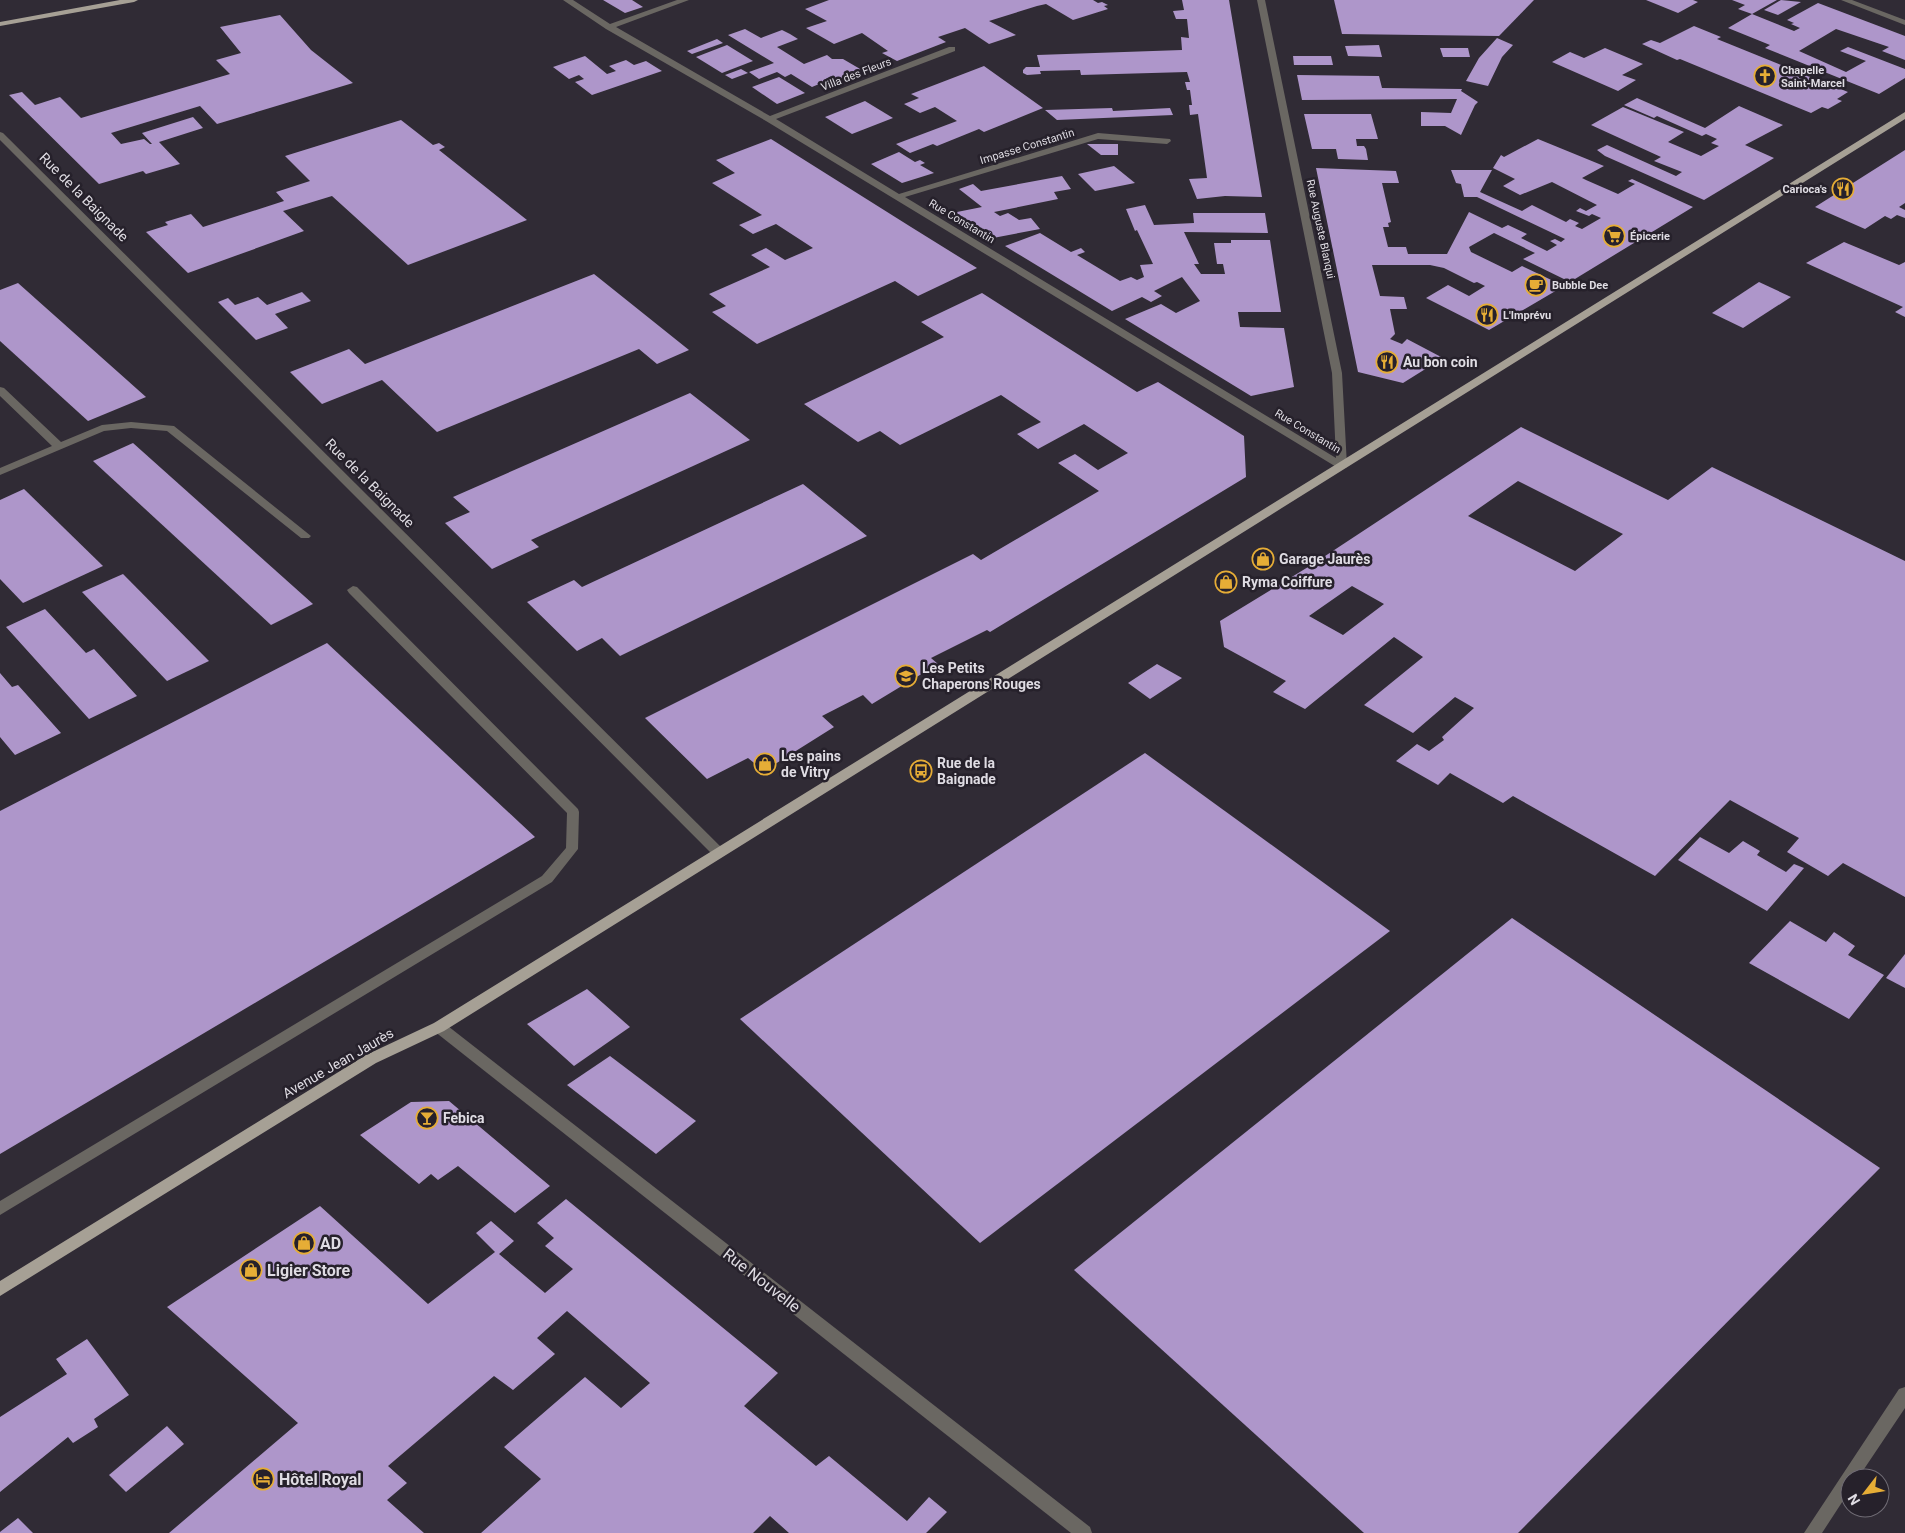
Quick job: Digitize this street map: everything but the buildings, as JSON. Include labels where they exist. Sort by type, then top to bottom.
[{"type":"main road","points":[[0,24],[134,0]]},
{"type":"main road","name":"Avenue Jean Jaurès","points":[[0,1289],[371,1059],[439,1027],[1905,115]]},
{"type":"street","name":"Rue Constantin","points":[[567,0],[1342,466]]},
{"type":"street","points":[[609,27],[686,0]]},
{"type":"street","name":"Rue Auguste Blanqui","points":[[1261,0],[1337,373],[1342,466]]},
{"type":"street","points":[[1845,0],[1905,23]]},
{"type":"street","name":"Villa des Fleurs","points":[[769,120],[952,49]]},
{"type":"street","name":"Rue de la Baignade","points":[[0,135],[719,853]]},
{"type":"street","name":"Impasse Constantin","points":[[897,197],[1098,136],[1167,142]]},
{"type":"street","points":[[0,390],[59,446]]},
{"type":"street","points":[[0,472],[102,428],[130,425],[170,428],[305,536]]},
{"type":"street","points":[[0,1209],[547,879],[572,849],[572,812],[353,590]]},
{"type":"street","name":"Rue Nouvelle","points":[[439,1027],[1084,1533]]},
{"type":"street","points":[[1812,1533],[1905,1394]]},
{"type":"place","name":"Chapelle Saint-Marcel","points":[[1765,76]]},
{"type":"place","name":"Carioca's","points":[[1843,189]]},
{"type":"place","name":"Épicerie","points":[[1614,236]]},
{"type":"place","name":"Bubble Dee","points":[[1536,285]]},
{"type":"place","name":"L'Imprévu","points":[[1487,315]]},
{"type":"place","name":"Au bon coin","points":[[1387,362]]},
{"type":"place","name":"Garage Jaurès","points":[[1263,559]]},
{"type":"place","name":"Ryma Coiffure","points":[[1226,582]]},
{"type":"place","name":"Les Petits Chaperons Rouges","points":[[906,676]]},
{"type":"place","name":"Les pains de Vitry","points":[[765,764]]},
{"type":"place","name":"Rue de la Baignade","points":[[921,771]]},
{"type":"place","name":"Febica","points":[[427,1118]]},
{"type":"place","name":"AD","points":[[304,1243]]},
{"type":"place","name":"Ligier Store","points":[[251,1270]]},
{"type":"place","name":"Hôtel Royal","points":[[263,1479]]}]
